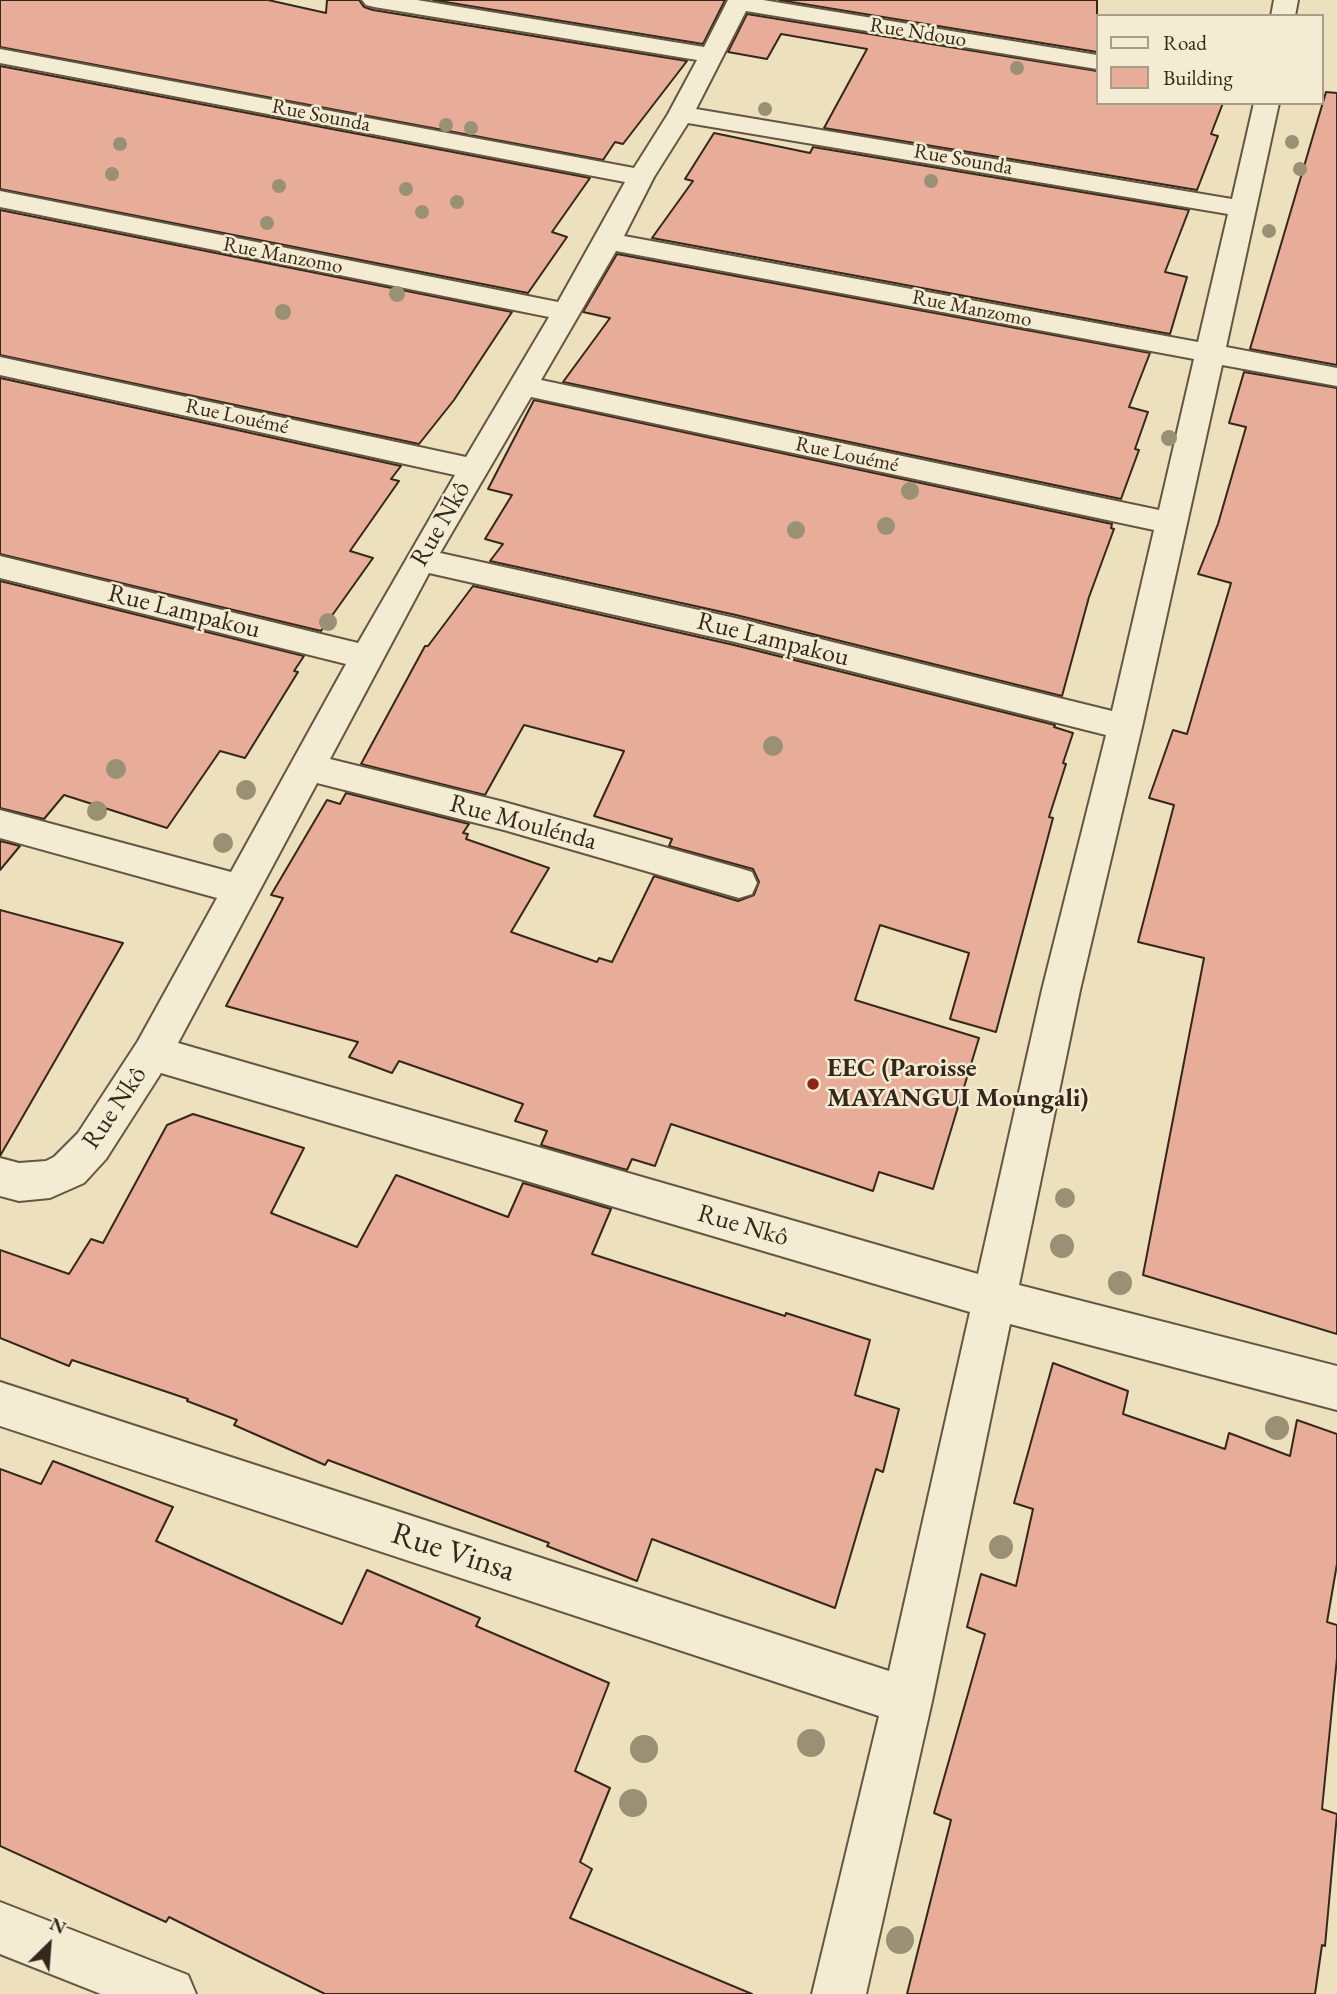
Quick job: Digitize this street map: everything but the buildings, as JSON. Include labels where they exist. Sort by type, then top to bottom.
[{"type":"street","points":[[374,0],[709,55]]},
{"type":"street","name":"Rue Nkô","points":[[0,1178],[19,1182],[50,1179],[69,1170],[92,1146],[152,1053],[420,560],[608,241],[641,177],[681,114],[709,55],[739,2]]},
{"type":"street","name":"Rue Ndouo","points":[[739,2],[1096,62]]},
{"type":"street","name":"Rue Sounda","points":[[0,56],[641,177]]},
{"type":"street","points":[[839,1994],[907,1701],[1061,990],[1212,354],[1267,105]]},
{"type":"street","name":"Rue Sounda","points":[[681,114],[1244,209]]},
{"type":"street","name":"Rue Manzomo","points":[[0,199],[565,312]]},
{"type":"street","name":"Rue Manzomo","points":[[608,241],[1337,377]]},
{"type":"street","name":"Rue Louémé","points":[[0,366],[474,469]]},
{"type":"street","name":"Rue Louémé","points":[[523,386],[1170,523]]},
{"type":"street","name":"Rue Lampakou","points":[[420,560],[735,630],[1125,727]]},
{"type":"street","name":"Rue Lampakou","points":[[0,567],[367,657]]},
{"type":"street","name":"Rue Moulénda","points":[[307,767],[504,816],[739,883]]},
{"type":"street","points":[[0,824],[242,890]]},
{"type":"street","name":"Rue Nkô","points":[[152,1053],[994,1299],[1337,1388]]},
{"type":"street","name":"Rue Vinsa","points":[[0,1404],[907,1701]]},
{"type":"street","points":[[0,1928],[169,1994]]},
{"type":"place","name":"EEC (Paroisse MAYANGUI Moungali)","points":[[813,1084]]}]
